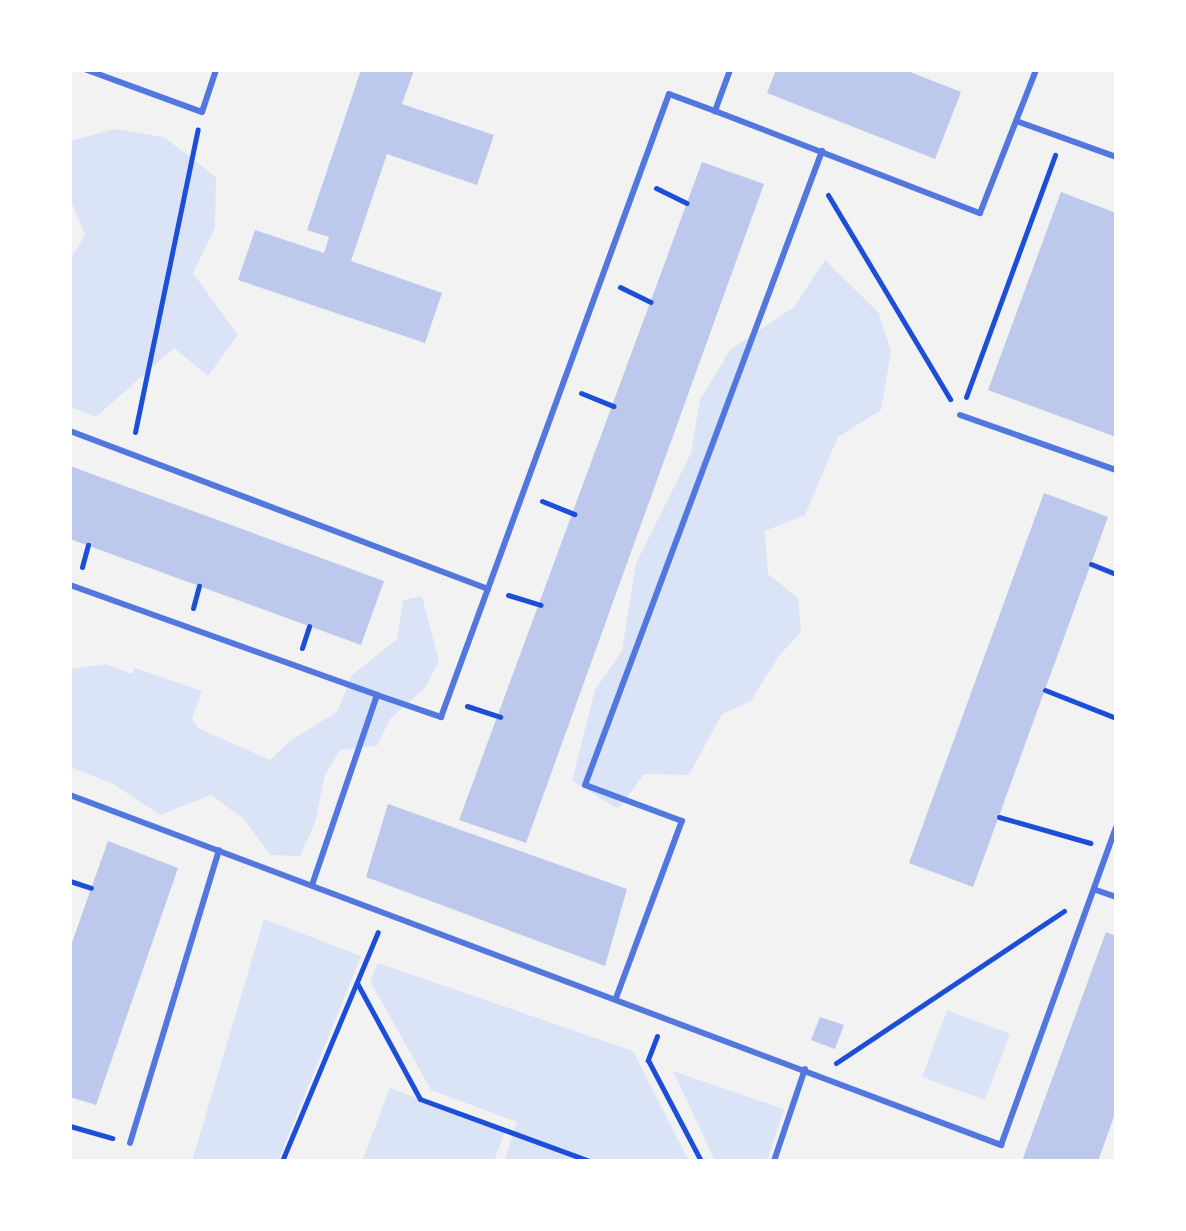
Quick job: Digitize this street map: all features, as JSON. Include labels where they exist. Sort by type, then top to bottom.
[{"type":"lane","points":[[87,70],[202,112],[216,70]]},
{"type":"lane","points":[[715,111],[730,70]]},
{"type":"lane","points":[[70,585],[441,717],[669,94],[980,213],[1019,122],[1036,70]]},
{"type":"lane","points":[[1019,122],[1116,157]]},
{"type":"lane","points":[[616,998],[682,821],[585,785],[822,151]]},
{"type":"lane","points":[[960,415],[1116,470]]},
{"type":"lane","points":[[70,431],[488,589]]},
{"type":"lane","points":[[312,885],[377,695]]},
{"type":"lane","points":[[70,795],[1001,1145],[1116,828]]},
{"type":"lane","points":[[130,1143],[219,850]]},
{"type":"lane","points":[[1096,890],[1116,897]]},
{"type":"lane","points":[[774,1161],[805,1069]]},
{"type":"path","points":[[130,453],[202,112]]},
{"type":"path","points":[[960,415],[1062,135]]},
{"type":"path","points":[[813,174],[960,415]]},
{"type":"path","points":[[638,180],[687,203]]},
{"type":"path","points":[[601,278],[651,302]]},
{"type":"path","points":[[560,385],[614,406]]},
{"type":"path","points":[[522,494],[575,514]]},
{"type":"path","points":[[1091,564],[1116,574]]},
{"type":"path","points":[[488,589],[541,605]]},
{"type":"path","points":[[1045,690],[1116,718]]},
{"type":"path","points":[[448,699],[500,717]]},
{"type":"path","points":[[999,817],[1110,848]]},
{"type":"path","points":[[70,881],[91,888]]},
{"type":"path","points":[[818,1074],[1096,890]]},
{"type":"path","points":[[282,1161],[386,912]]},
{"type":"path","points":[[357,983],[420,1099],[589,1161]]},
{"type":"path","points":[[664,1016],[648,1060],[701,1161]]},
{"type":"path","points":[[70,1126],[130,1143]]},
{"type":"shaded area","points":[[115,129],[164,137],[216,177],[215,228],[193,273],[238,335],[208,376],[174,348],[96,417],[70,407],[70,260],[85,235],[70,199],[70,141]]},
{"type":"shaded area","points":[[825,260],[879,313],[891,351],[881,410],[838,437],[805,515],[765,531],[768,574],[798,598],[801,632],[779,656],[751,701],[722,714],[689,775],[644,774],[618,809],[572,781],[595,690],[622,651],[636,563],[691,453],[700,400],[730,350],[794,307]]},
{"type":"shaded area","points":[[422,596],[439,661],[425,688],[390,719],[377,746],[340,750],[325,775],[315,823],[300,856],[270,855],[244,819],[211,795],[160,815],[113,784],[70,767],[70,669],[106,664],[132,674],[135,668],[202,691],[192,719],[198,728],[270,760],[291,740],[337,712],[352,675],[397,639],[403,600]]},
{"type":"shaded area","points":[[264,919],[361,956],[278,1161],[192,1161]]},
{"type":"shaded area","points":[[378,963],[633,1051],[689,1161],[504,1161],[517,1122],[431,1090],[370,981]]},
{"type":"shaded area","points":[[947,1010],[1010,1034],[985,1100],[922,1077]]},
{"type":"shaded area","points":[[673,1071],[784,1109],[767,1161],[715,1161]]},
{"type":"shaded area","points":[[390,1088],[505,1131],[494,1161],[362,1161]]},
{"type":"building","points":[[361,70],[414,70],[402,104],[494,135],[477,185],[387,154],[351,261],[442,293],[425,343],[238,280],[255,230],[324,253],[329,237],[307,230]]},
{"type":"building","points":[[776,70],[905,70],[961,92],[935,159],[767,93]]},
{"type":"building","points":[[702,162],[764,184],[526,843],[459,820]]},
{"type":"building","points":[[1061,192],[1116,213],[1116,437],[988,390]]},
{"type":"building","points":[[70,466],[384,581],[361,645],[70,539]]},
{"type":"building","points":[[1044,493],[1108,517],[973,887],[909,863]]},
{"type":"building","points":[[388,804],[627,889],[605,966],[366,877]]},
{"type":"building","points":[[108,841],[178,868],[96,1105],[70,1097],[70,948]]},
{"type":"building","points":[[1106,932],[1116,936],[1116,1111],[1098,1161],[1022,1161]]},
{"type":"building","points":[[820,1017],[844,1025],[835,1049],[811,1040]]}]
